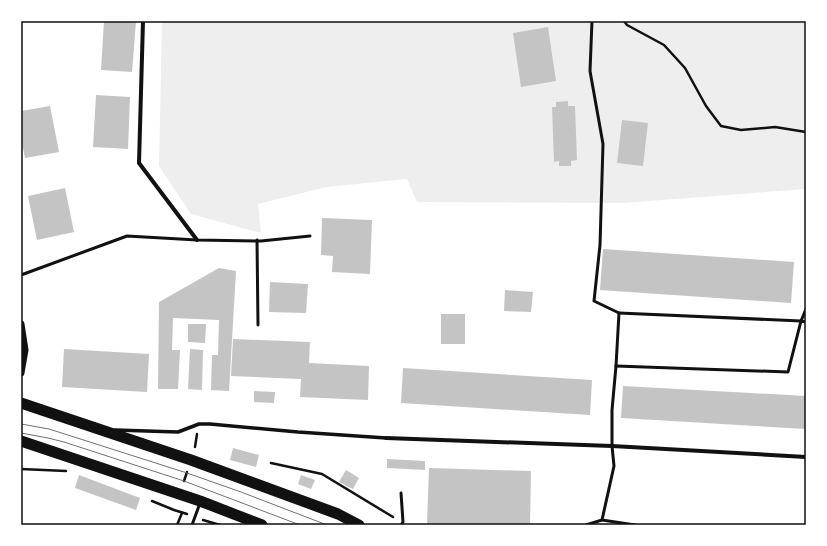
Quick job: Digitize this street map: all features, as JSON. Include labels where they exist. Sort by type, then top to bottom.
[{"type":"highway","points":[[21,403],[191,460],[338,514],[359,525]]},
{"type":"highway","points":[[21,441],[200,501],[262,525]]},
{"type":"street","points":[[143,21],[139,163],[197,240]]},
{"type":"street","points":[[21,324],[25,350],[21,373]]},
{"type":"street","points":[[100,429],[178,432],[199,424],[210,424],[386,438],[612,446],[806,457]]},
{"type":"lane","points":[[592,21],[590,71],[603,144],[600,245],[594,300],[619,313],[806,322]]},
{"type":"lane","points":[[21,275],[127,236],[197,240],[257,240],[310,236]]},
{"type":"lane","points":[[257,240],[258,325]]},
{"type":"lane","points":[[616,366],[788,372],[801,321],[806,309]]},
{"type":"lane","points":[[602,520],[614,466],[612,446],[612,410],[619,313]]},
{"type":"lane","points":[[401,493],[402,524]]},
{"type":"lane","points":[[192,525],[200,501]]},
{"type":"lane","points":[[586,525],[602,520],[635,525]]},
{"type":"path","points":[[624,21],[627,25],[664,45],[685,68],[706,106],[721,126],[741,130],[775,127],[806,132]]},
{"type":"path","points":[[271,464],[322,474],[402,524]]},
{"type":"path","points":[[21,469],[67,471]]},
{"type":"path","points":[[149,499],[174,510]]},
{"type":"path","points":[[178,525],[182,513]]},
{"type":"shaded area","points":[[162,21],[806,21],[806,189],[623,203],[417,202],[407,179],[327,187],[258,204],[261,233],[191,214],[159,166]]},
{"type":"building","points":[[104,21],[136,21],[132,72],[101,70]]},
{"type":"building","points":[[548,27],[556,81],[521,87],[513,33]]},
{"type":"building","points":[[96,95],[130,97],[128,149],[93,147]]},
{"type":"building","points":[[568,101],[568,106],[575,106],[577,160],[571,161],[571,166],[559,166],[559,161],[554,162],[552,107],[556,107],[556,102]]},
{"type":"building","points":[[50,106],[59,152],[25,158],[21,138],[21,111]]},
{"type":"building","points":[[622,120],[648,123],[643,166],[617,163]]},
{"type":"building","points":[[65,188],[74,232],[37,240],[28,196]]},
{"type":"building","points":[[322,218],[372,220],[370,274],[332,272],[333,256],[321,255]]},
{"type":"building","points":[[603,249],[794,262],[791,303],[600,290]]},
{"type":"building","points":[[219,268],[236,271],[229,391],[211,390],[212,355],[218,355],[219,320],[173,318],[172,350],[180,350],[178,389],[158,389],[159,302]]},
{"type":"building","points":[[270,282],[308,284],[306,313],[269,312]]},
{"type":"building","points":[[505,290],[533,292],[531,312],[504,311]]},
{"type":"building","points":[[441,314],[465,314],[465,344],[441,344]]},
{"type":"building","points":[[188,324],[206,324],[205,343],[188,342]]},
{"type":"building","points":[[233,339],[310,342],[309,363],[369,366],[368,400],[300,397],[301,379],[231,376]]},
{"type":"building","points":[[64,349],[149,354],[147,392],[62,387]]},
{"type":"building","points":[[190,349],[203,350],[202,390],[188,389]]},
{"type":"building","points":[[403,368],[592,380],[590,415],[401,403]]},
{"type":"building","points":[[623,386],[806,396],[806,429],[621,418]]},
{"type":"building","points":[[254,391],[275,392],[274,403],[254,402]]},
{"type":"building","points":[[233,448],[259,455],[256,467],[230,460]]},
{"type":"building","points":[[387,459],[425,461],[425,470],[387,468]]},
{"type":"building","points":[[429,468],[531,471],[530,525],[427,525]]},
{"type":"building","points":[[346,470],[359,478],[353,489],[339,482]]},
{"type":"building","points":[[79,475],[140,498],[136,510],[75,488]]},
{"type":"building","points":[[301,475],[315,480],[311,489],[298,484]]},
{"type":"tram line","points":[[21,424],[49,429],[187,473],[327,525]]},
{"type":"tram line","points":[[21,433],[64,442],[184,481],[300,525]]}]
